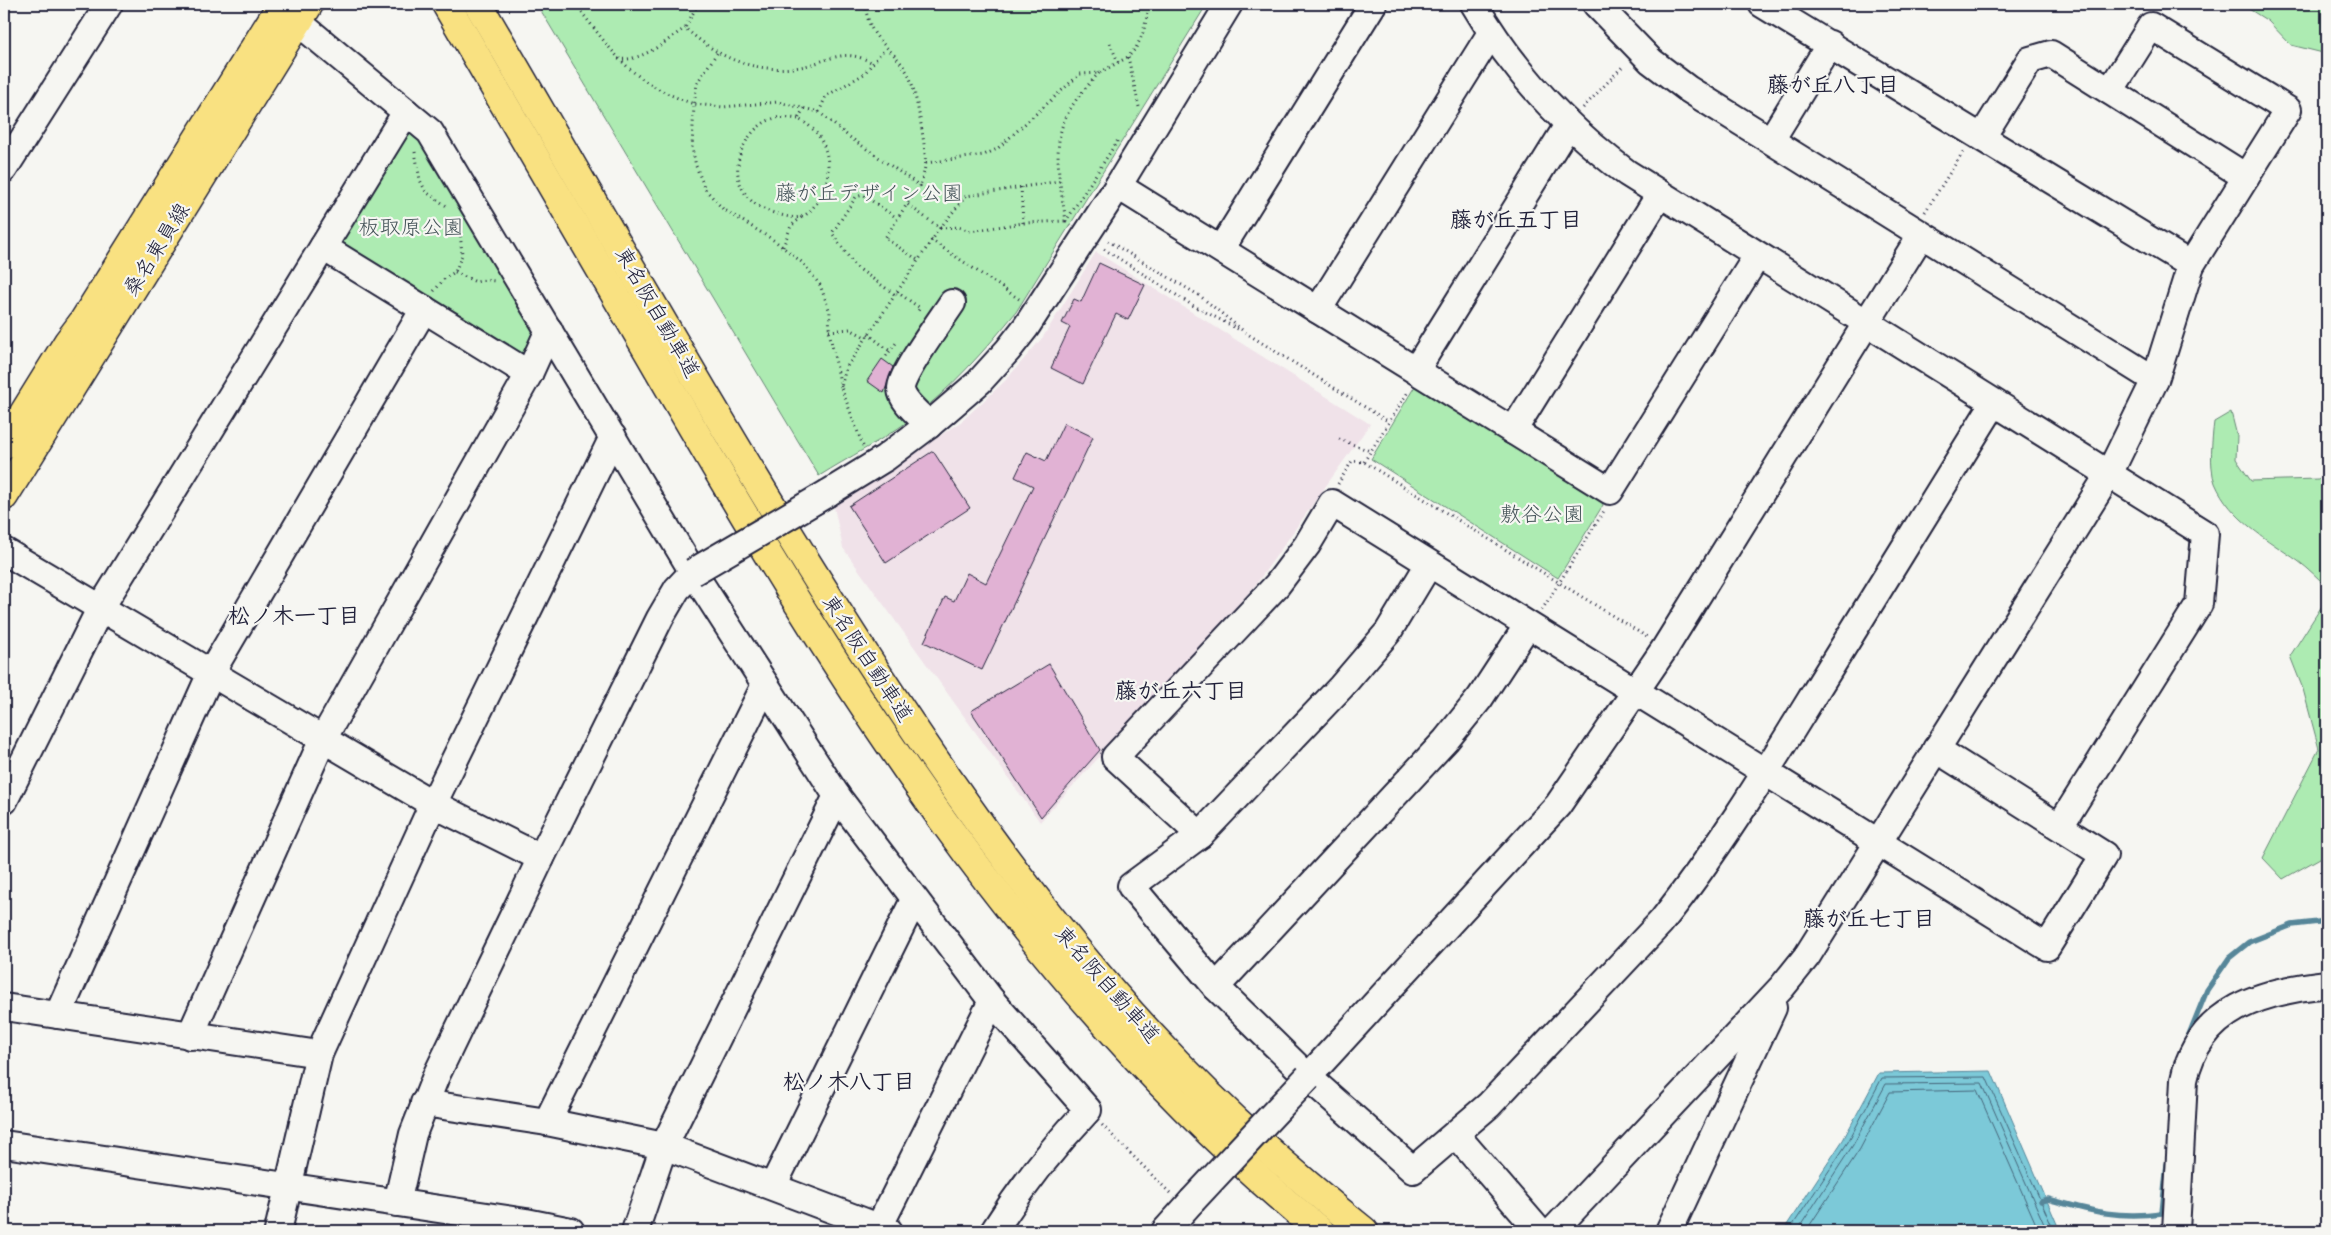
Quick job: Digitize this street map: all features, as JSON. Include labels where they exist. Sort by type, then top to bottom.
[{"type":"main road","name":"東名阪自動車道","points":[[446,4],[742,514],[916,785],[981,874],[1056,969],[1131,1054],[1205,1129],[1320,1231]]},
{"type":"main road","name":"東名阪自動車道","points":[[478,4],[765,498],[874,669],[1003,855],[1079,952],[1151,1035],[1223,1108],[1309,1187],[1364,1231]]},
{"type":"main road","name":"桑名東員線","points":[[4,445],[68,342],[289,8]]},
{"type":"main road","name":"桑名東員線","points":[[4,496],[289,8]]},
{"type":"street","points":[[8,154],[109,4]]},
{"type":"street","points":[[397,1203],[406,1156],[424,1103],[454,1037],[660,618],[677,590],[693,572],[885,458],[929,425],[979,382],[1026,327],[1118,186],[1228,4]]},
{"type":"street","points":[[1221,249],[1373,4]]},
{"type":"street","points":[[1474,4],[1491,32],[1530,83],[1568,125],[1611,161],[1757,256],[2205,534],[2199,604],[2060,826]]},
{"type":"street","points":[[1596,4],[1651,61],[1688,89],[1771,140],[1922,225],[2155,380]]},
{"type":"street","points":[[1762,4],[1979,134],[2191,265]]},
{"type":"street","points":[[289,8],[430,132],[693,572],[837,796],[992,1001],[1088,1110],[1043,1163],[994,1231]]},
{"type":"street","points":[[1553,1231],[1782,987],[1807,956],[2109,474],[2155,380],[2191,265],[2288,110],[2151,26],[2110,91]]},
{"type":"street","points":[[1318,310],[1491,32]]},
{"type":"street","points":[[1771,140],[1830,44]]},
{"type":"street","points":[[1979,134],[2030,60],[2051,54],[2246,177]]},
{"type":"street","points":[[4,801],[100,609],[406,112]]},
{"type":"street","points":[[1418,371],[1568,125]]},
{"type":"street","points":[[1118,186],[1610,492],[1757,256]]},
{"type":"street","points":[[1513,431],[1660,194]]},
{"type":"street","points":[[1165,1231],[1182,1198],[1308,1077],[1558,805],[1636,693],[1867,323],[1922,225]]},
{"type":"street","points":[[323,247],[528,374]]},
{"type":"street","points":[[929,425],[903,396],[900,387],[906,374],[952,303]]},
{"type":"street","points":[[58,1015],[211,674],[424,309]]},
{"type":"street","points":[[190,1036],[323,739],[528,374],[549,330]]},
{"type":"street","points":[[1429,564],[1388,632],[1341,687],[1200,835],[1131,886],[1216,987],[1308,1077],[1414,1170],[1489,1105],[1660,922],[1706,864],[1765,774],[1994,403]]},
{"type":"street","points":[[278,1231],[319,1054],[433,804],[613,437]]},
{"type":"street","points":[[1200,835],[1115,756],[1277,585],[1307,545],[1332,503],[2046,947],[2104,855],[1936,749]]},
{"type":"street","points":[[4,552],[433,804],[541,858]]},
{"type":"street","points":[[1216,987],[1446,740],[1480,698],[1529,627]]},
{"type":"street","points":[[547,1122],[765,685]]},
{"type":"street","points":[[635,1231],[664,1146],[837,796]]},
{"type":"street","points":[[773,1186],[914,900]]},
{"type":"street","points":[[2176,1231],[2184,1080],[2187,1065],[2204,1036],[2218,1020],[2244,1002],[2270,993],[2327,984]]},
{"type":"street","points":[[1669,1231],[1782,987]]},
{"type":"street","points":[[424,1103],[547,1122],[664,1146],[884,1229],[992,1001]]},
{"type":"street","points":[[4,1007],[319,1054]]},
{"type":"street","points":[[1456,1135],[1538,1231]]},
{"type":"street","points":[[4,1144],[526,1222],[571,1231]]},
{"type":"path","points":[[575,4],[618,59],[643,81],[678,99],[694,104],[723,106],[778,102],[819,112],[856,142],[920,186]]},
{"type":"path","points":[[618,59],[632,59],[649,51],[686,28],[698,4]]},
{"type":"path","points":[[865,4],[872,32],[885,48],[894,54],[909,74],[915,90],[926,163],[920,186],[884,238],[918,260]]},
{"type":"path","points":[[1066,221],[1060,181],[1059,143],[1067,114],[1099,73],[1128,57],[1136,48],[1143,33],[1150,4]]},
{"type":"path","points":[[686,28],[717,54],[738,62],[778,68],[793,68],[852,54],[873,63]]},
{"type":"path","points":[[1110,43],[1118,62]]},
{"type":"path","points":[[819,112],[826,96],[864,74],[885,48]]},
{"type":"path","points":[[717,54],[697,83],[692,148],[696,166],[705,189],[723,210],[783,247],[803,263],[820,285],[830,312],[829,331],[841,387],[865,451]]},
{"type":"path","points":[[1128,57],[1140,105],[1135,114]]},
{"type":"path","points":[[1568,125],[1629,59]]},
{"type":"path","points":[[926,163],[984,155],[997,149],[1080,74],[1099,73]]},
{"type":"path","points":[[798,119],[804,108]]},
{"type":"path","points":[[783,247],[791,226],[804,216],[818,201],[827,181],[828,171],[826,153],[820,137],[809,124],[798,119],[774,118],[753,132],[739,156],[738,171],[740,185],[751,202],[774,213],[795,217],[804,216]]},
{"type":"path","points":[[1922,225],[1979,134]]},
{"type":"path","points":[[1066,221],[1119,138]]},
{"type":"path","points":[[414,149],[420,180],[426,192],[440,200],[452,213]]},
{"type":"path","points":[[841,387],[846,368],[866,335],[931,240],[966,196],[1060,181]]},
{"type":"path","points":[[1020,187],[1023,223]]},
{"type":"path","points":[[897,218],[863,195],[856,197],[832,233],[854,266],[920,308],[915,315]]},
{"type":"path","points":[[907,204],[940,228],[959,227],[970,231],[1023,223],[1066,221]]},
{"type":"path","points":[[424,309],[437,285],[455,272],[462,254],[462,232],[458,225]]},
{"type":"path","points":[[931,240],[1026,304]]},
{"type":"path","points":[[1107,240],[1200,296],[1246,333]]},
{"type":"path","points":[[1101,247],[1192,305],[1246,333],[1388,422]]},
{"type":"path","points":[[829,331],[850,330],[866,335],[890,351]]},
{"type":"path","points":[[886,356],[900,337]]},
{"type":"path","points":[[1364,462],[1418,371]]},
{"type":"path","points":[[1339,439],[1370,452]]},
{"type":"path","points":[[1332,503],[1335,489],[1352,461],[1364,462],[1650,639]]},
{"type":"path","points":[[1529,627],[1607,506],[1610,492]]},
{"type":"path","points":[[1088,1110],[1182,1198]]},
{"type":"shaded area","points":[[1096,252],[1370,424],[1254,587],[1040,822],[843,548],[834,507],[962,421],[1005,381],[1043,337]]},
{"type":"green space","name":"藤が丘デザイン公園","points":[[537,4],[1207,4],[1016,312],[966,369],[925,408],[888,435],[819,476]]},
{"type":"green space","points":[[2241,4],[2327,4],[2327,54],[2291,45],[2268,21]]},
{"type":"green space","name":"板取原公園","points":[[406,128],[417,130],[539,328],[527,355],[520,359],[341,248],[338,237]]},
{"type":"green space","name":"敷谷公園","points":[[1421,385],[1600,495],[1603,505],[1558,578],[1371,459],[1415,386]]},
{"type":"green space","points":[[2231,412],[2237,436],[2236,459],[2251,481],[2318,479],[2327,473],[2327,587],[2302,564],[2251,528],[2222,496],[2215,483],[2212,469],[2213,429],[2214,422]]},
{"type":"green space","points":[[2327,598],[2327,854],[2283,879],[2263,858],[2319,749],[2303,689],[2290,656]]},
{"type":"water","points":[[1991,1071],[2060,1231],[1783,1231],[1843,1140],[1879,1073]]},
{"type":"building","points":[[1099,263],[1145,285],[1128,320],[1116,314],[1083,384],[1051,368],[1070,327],[1062,323],[1074,299],[1081,302]]},
{"type":"building","points":[[882,359],[893,367],[884,393],[867,381]]},
{"type":"building","points":[[1064,423],[1093,437],[982,670],[924,642],[945,597],[954,601],[967,573],[986,583],[1033,486],[1015,477],[1027,452],[1046,461]]},
{"type":"building","points":[[933,451],[970,508],[886,563],[849,506]]},
{"type":"building","points":[[1049,664],[1100,750],[1041,817],[971,711]]},
{"type":"waterway","points":[[2186,1042],[2207,990],[2229,958],[2249,942],[2292,925],[2327,921]]},
{"type":"waterway","points":[[2041,1201],[2048,1199],[2104,1213],[2131,1215],[2162,1213],[2167,1164]]},
{"type":"district","name":"藤が丘八丁目","points":[[1833,84]]},
{"type":"district","name":"藤が丘五丁目","points":[[1516,219]]},
{"type":"district","name":"松ノ木一丁目","points":[[294,615]]},
{"type":"district","name":"藤が丘六丁目","points":[[1181,690]]},
{"type":"district","name":"藤が丘七丁目","points":[[1869,918]]},
{"type":"district","name":"松ノ木八丁目","points":[[849,1081]]}]
